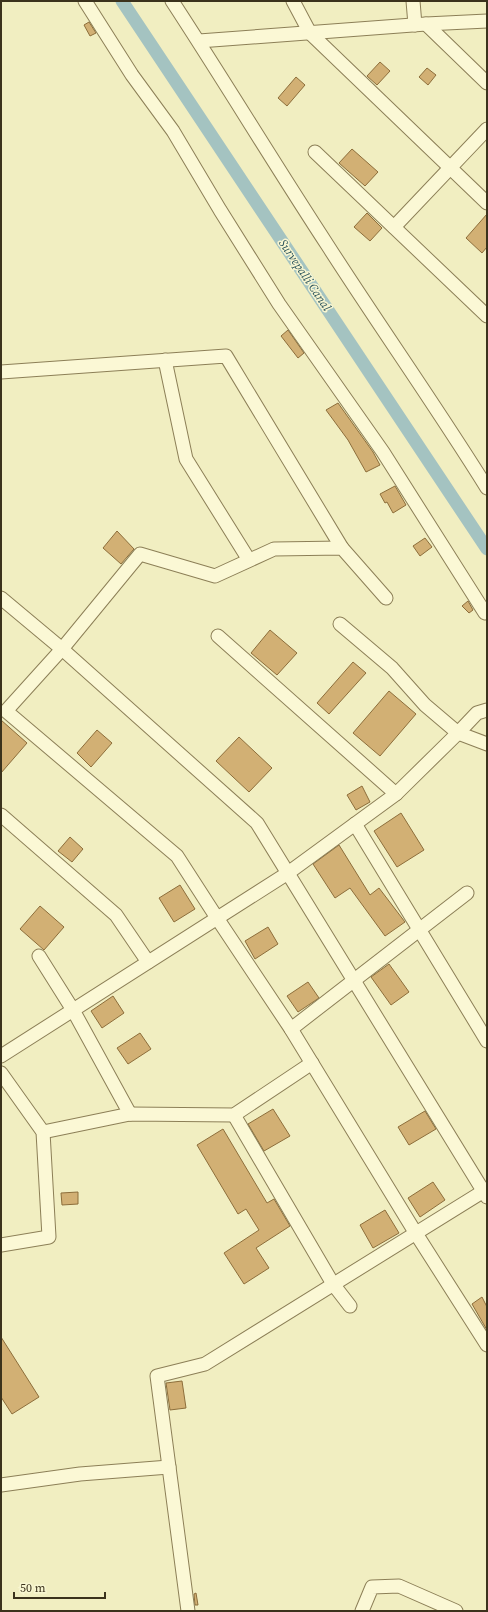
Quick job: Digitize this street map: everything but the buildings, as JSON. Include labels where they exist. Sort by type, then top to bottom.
[{"type":"street","points":[[85,1],[132,75],[173,131],[279,304],[383,452],[485,613]]},
{"type":"street","points":[[172,1],[199,41],[274,164],[443,418],[487,488]]},
{"type":"street","points":[[293,1],[310,33],[487,203]]},
{"type":"street","points":[[413,1],[420,24],[487,83]]},
{"type":"street","points":[[199,41],[420,24],[487,21]]},
{"type":"street","points":[[394,227],[487,129]]},
{"type":"street","points":[[315,152],[487,316]]},
{"type":"street","points":[[1,372],[226,356],[342,548],[386,598]]},
{"type":"street","points":[[165,360],[186,459],[249,560]]},
{"type":"street","points":[[342,548],[274,549],[215,576],[140,554],[62,649],[6,711],[177,856],[291,1029],[415,1232],[487,1345]]},
{"type":"street","points":[[1,598],[62,649],[257,822],[486,1192],[415,1232],[205,1364],[157,1376],[188,1611]]},
{"type":"street","points":[[340,624],[392,668],[425,705],[458,733],[487,744]]},
{"type":"street","points":[[218,636],[396,794]]},
{"type":"street","points":[[1,1056],[288,873],[396,794],[477,713],[487,710]]},
{"type":"street","points":[[1,815],[116,915],[148,962]]},
{"type":"street","points":[[355,824],[418,931],[487,1041]]},
{"type":"street","points":[[291,1029],[467,893]]},
{"type":"street","points":[[39,956],[73,1010],[130,1114]]},
{"type":"street","points":[[43,1132],[130,1114],[234,1115],[312,1063]]},
{"type":"street","points":[[1,1073],[43,1132],[49,1237],[1,1245]]},
{"type":"street","points":[[234,1115],[333,1284],[350,1306]]},
{"type":"street","points":[[1,1485],[80,1474],[169,1467]]},
{"type":"street","points":[[362,1611],[372,1587],[399,1586],[456,1611]]},
{"type":"waterway","name":"Survepalli Canal","points":[[122,1],[487,549]]}]
